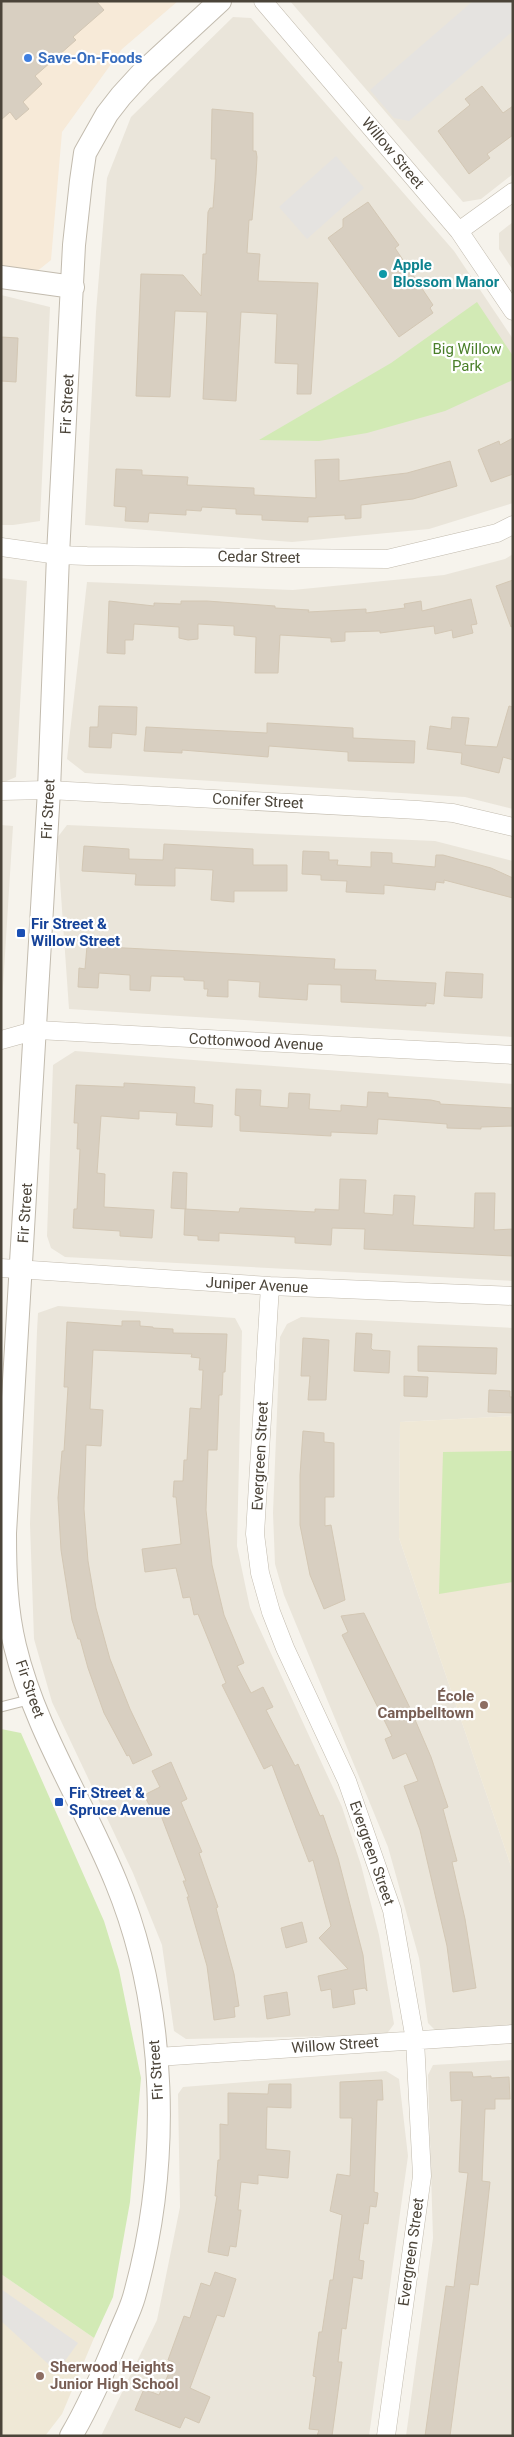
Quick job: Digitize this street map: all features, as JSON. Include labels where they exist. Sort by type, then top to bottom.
[{"type":"street","name":"Fir Street","points":[[71,2436],[98,2384],[133,2299],[149,2235],[160,2082],[147,1983],[136,1938],[116,1882],[47,1736],[32,1699],[15,1647],[8,1606],[3,1533],[12,1269],[36,1030],[50,790],[58,555],[74,244],[85,154],[107,114],[142,73],[220,1]]},
{"type":"street","name":"Willow Street","points":[[263,1],[459,231],[513,311]]},
{"type":"street","points":[[459,231],[513,192]]},
{"type":"street","points":[[1,277],[73,287]]},
{"type":"street","name":"Cedar Street","points":[[1,547],[58,555],[387,559],[497,533],[513,525]]},
{"type":"street","name":"Conifer Street","points":[[1,791],[50,790],[453,813],[513,827]]},
{"type":"street","name":"Cottonwood Avenue","points":[[1,1040],[36,1030],[513,1055]]},
{"type":"street","name":"Juniper Avenue","points":[[12,1269],[270,1286],[513,1296]]},
{"type":"street","name":"Evergreen Street","points":[[270,1286],[255,1534],[260,1573],[285,1648],[347,1781],[392,1910],[415,2040],[422,2176],[386,2436]]},
{"type":"street","name":"Willow Street","points":[[157,2056],[513,2034]]},
{"type":"lane","points":[[1,1707],[32,1699]]},
{"type":"shaded area","points":[[1,1],[178,1],[122,49],[62,132],[51,260],[36,272],[1,266]]},
{"type":"shaded area","points":[[290,1],[513,1],[513,174],[481,199],[463,202]]},
{"type":"shaded area","points":[[473,1],[513,1],[513,31],[409,121],[394,118],[370,90]]},
{"type":"shaded area","points":[[233,17],[251,18],[454,251],[513,339],[513,503],[429,529],[292,542],[85,525],[96,312],[107,178],[131,117]]},
{"type":"shaded area","points":[[336,156],[364,188],[307,239],[279,207]]},
{"type":"shaded area","points":[[513,222],[513,270],[499,249],[499,233]]},
{"type":"shaded area","points":[[1,295],[50,307],[40,521],[13,525],[1,525]]},
{"type":"shaded area","points":[[513,554],[513,809],[465,797],[85,773],[67,759],[87,582],[293,590],[444,575],[505,559]]},
{"type":"shaded area","points":[[1,578],[27,581],[16,777],[2,783]]},
{"type":"shaded area","points":[[1,825],[13,826],[1,1019]]},
{"type":"shaded area","points":[[67,825],[435,841],[513,861],[513,1037],[69,1009],[57,838]]},
{"type":"shaded area","points":[[75,1051],[513,1084],[513,1281],[65,1257],[51,1248],[47,1236],[53,1065]]},
{"type":"shaded area","points":[[58,1306],[235,1318],[242,1331],[237,1546],[250,1608],[342,1807],[361,1865],[379,1935],[394,2024],[386,2035],[186,2039],[174,2031],[162,1945],[133,1873],[52,1702],[34,1639],[30,1524],[38,1313]]},
{"type":"shaded area","points":[[301,1317],[513,1328],[513,1416],[400,1422],[399,1538],[513,1872],[513,2029],[437,2032],[428,2023],[419,1958],[388,1847],[284,1595],[275,1564],[273,1513],[280,1337],[287,1324]]},
{"type":"shaded area","name":"École Campbelltown","points":[[513,1416],[513,1872],[399,1538],[400,1422]]},
{"type":"shaded area","points":[[513,2060],[513,2436],[406,2436],[433,2238],[428,2075],[433,2065]]},
{"type":"shaded area","points":[[386,2071],[399,2079],[408,2156],[369,2436],[101,2436],[157,2320],[180,2207],[178,2094],[183,2087]]},
{"type":"shaded area","name":"Sherwood Heights Junior High School","points":[[1,2274],[94,2338],[62,2414],[45,2436],[1,2436]]},
{"type":"shaded area","points":[[1,2289],[78,2343],[57,2372],[1,2321]]},
{"type":"green space","name":"Big Willow Park","points":[[477,302],[513,356],[513,380],[445,411],[367,433],[319,441],[259,440],[391,363]]},
{"type":"green space","points":[[513,1451],[513,1582],[439,1594],[443,1452]]},
{"type":"green space","points":[[1,1729],[21,1733],[104,1921],[119,1970],[141,2078],[130,2202],[113,2297],[94,2338],[1,2274]]},
{"type":"building","name":"Save-On-Foods","points":[[1,1],[96,1],[104,10],[73,37],[76,40],[35,76],[42,84],[23,102],[29,109],[16,120],[10,112],[1,120]]},
{"type":"building","points":[[482,86],[503,113],[513,106],[513,135],[487,154],[490,158],[469,174],[438,131],[470,105],[465,99]]},
{"type":"building","points":[[212,109],[253,113],[253,151],[256,151],[257,157],[252,220],[249,220],[247,253],[260,254],[258,281],[318,283],[311,394],[297,394],[298,364],[275,363],[277,314],[241,312],[236,401],[203,399],[207,312],[175,311],[170,397],[136,396],[141,274],[183,275],[201,296],[208,212],[210,208],[213,208],[215,181],[216,159],[211,159]]},
{"type":"building","name":"Apple Blossom Manor","points":[[368,202],[399,245],[395,248],[433,305],[430,308],[433,313],[399,337],[328,238],[343,227],[343,219]]},
{"type":"building","points":[[1,337],[18,338],[16,382],[1,381]]},
{"type":"building","points":[[513,438],[513,474],[491,482],[478,450],[499,441],[500,445]]},
{"type":"building","points":[[339,459],[339,481],[407,473],[450,461],[457,486],[413,499],[361,505],[361,518],[345,519],[345,515],[308,517],[308,522],[262,520],[262,515],[236,514],[236,509],[202,507],[201,511],[186,510],[186,515],[149,513],[148,522],[125,521],[126,507],[114,506],[116,469],[142,470],[142,475],[188,477],[187,485],[254,488],[254,495],[316,498],[315,460]]},
{"type":"building","points":[[513,580],[513,626],[511,627],[496,586]]},
{"type":"building","points":[[471,599],[477,624],[471,625],[473,633],[453,638],[452,630],[435,634],[434,626],[380,633],[380,631],[345,632],[345,641],[331,642],[331,638],[280,635],[278,673],[255,673],[256,637],[234,635],[234,626],[198,624],[198,639],[188,640],[179,638],[179,627],[134,624],[133,640],[125,640],[125,654],[107,653],[109,601],[154,606],[154,603],[181,604],[181,601],[207,601],[275,606],[275,608],[309,610],[308,612],[366,609],[366,613],[405,608],[404,604],[421,601],[422,611]]},
{"type":"building","points":[[99,706],[137,707],[136,735],[112,733],[111,748],[89,747],[90,727],[98,727]]},
{"type":"building","points":[[509,706],[513,707],[513,760],[503,757],[499,773],[461,764],[462,753],[427,749],[430,726],[451,729],[452,717],[469,718],[465,745],[497,747]]},
{"type":"building","points":[[267,723],[353,728],[353,738],[415,741],[414,763],[348,761],[348,752],[269,746],[268,757],[182,750],[182,753],[144,751],[146,727],[267,733]]},
{"type":"building","points":[[164,844],[253,849],[253,865],[287,865],[287,891],[234,891],[234,902],[211,900],[213,870],[175,868],[175,886],[135,885],[136,874],[82,871],[84,846],[129,849],[129,859],[163,860]]},
{"type":"building","points":[[303,851],[329,852],[329,860],[338,860],[337,865],[371,867],[371,852],[392,853],[392,863],[435,867],[436,855],[443,855],[491,868],[513,878],[513,898],[444,880],[444,883],[436,882],[435,890],[384,885],[384,894],[346,892],[347,881],[321,880],[321,875],[302,874]]},
{"type":"building","points":[[87,946],[335,959],[334,969],[376,970],[375,980],[436,983],[434,1004],[426,1003],[426,1006],[341,1002],[341,985],[308,984],[307,1000],[259,997],[260,982],[228,980],[228,997],[207,996],[208,989],[204,989],[204,981],[184,980],[184,977],[151,976],[150,991],[130,990],[130,975],[99,973],[98,988],[78,987],[79,968],[85,969]]},
{"type":"building","points":[[446,972],[483,974],[482,998],[444,996]]},
{"type":"building","points":[[124,1083],[195,1087],[194,1103],[213,1105],[212,1127],[176,1125],[177,1113],[139,1111],[139,1119],[101,1116],[97,1173],[105,1174],[104,1207],[154,1210],[152,1238],[120,1236],[120,1231],[73,1228],[74,1209],[77,1209],[80,1149],[77,1149],[78,1123],[74,1123],[76,1085],[124,1087]]},
{"type":"building","points":[[236,1089],[261,1090],[260,1106],[288,1108],[289,1093],[310,1094],[309,1109],[341,1111],[341,1105],[367,1107],[368,1092],[388,1093],[388,1097],[431,1100],[440,1102],[440,1104],[513,1108],[513,1126],[481,1127],[481,1129],[447,1128],[447,1124],[378,1119],[377,1134],[331,1132],[331,1136],[240,1131],[240,1116],[235,1115]]},
{"type":"building","points":[[173,1172],[187,1173],[186,1209],[171,1208]]},
{"type":"building","points":[[340,1179],[366,1180],[364,1213],[393,1215],[394,1195],[415,1196],[413,1225],[474,1228],[475,1193],[495,1193],[494,1230],[513,1229],[513,1256],[364,1249],[365,1229],[332,1228],[331,1245],[295,1243],[295,1237],[219,1233],[219,1241],[198,1240],[198,1236],[184,1235],[185,1209],[239,1212],[240,1208],[315,1212],[315,1209],[339,1210]]},
{"type":"building","points":[[122,1321],[140,1321],[140,1326],[173,1329],[173,1333],[227,1334],[222,1395],[219,1395],[217,1450],[208,1450],[206,1510],[212,1565],[224,1615],[244,1663],[237,1666],[251,1693],[263,1687],[273,1707],[266,1710],[295,1766],[298,1764],[320,1816],[323,1815],[338,1858],[363,1955],[367,1991],[365,1988],[353,1990],[355,2004],[333,2008],[331,1989],[321,1991],[318,1976],[348,1969],[319,1938],[331,1926],[313,1860],[309,1862],[272,1765],[264,1769],[222,1685],[226,1683],[198,1614],[194,1615],[190,1597],[183,1598],[176,1568],[145,1572],[142,1549],[181,1544],[176,1497],[173,1497],[174,1481],[183,1481],[184,1460],[187,1460],[190,1408],[201,1409],[203,1370],[199,1370],[200,1358],[191,1357],[192,1354],[93,1350],[90,1409],[103,1410],[101,1446],[86,1445],[84,1509],[88,1561],[96,1608],[110,1659],[130,1709],[152,1755],[133,1764],[129,1755],[127,1756],[104,1713],[80,1639],[78,1639],[72,1620],[61,1550],[58,1498],[62,1451],[64,1451],[68,1387],[64,1387],[67,1322],[122,1326]]},
{"type":"building","points":[[356,1333],[372,1334],[371,1348],[373,1350],[390,1351],[389,1373],[354,1371]]},
{"type":"building","points":[[303,1338],[329,1340],[326,1400],[308,1400],[310,1376],[301,1376]]},
{"type":"building","points":[[418,1346],[497,1348],[496,1374],[418,1371]]},
{"type":"building","points":[[404,1376],[428,1377],[427,1397],[404,1396]]},
{"type":"building","points":[[489,1390],[510,1391],[510,1397],[513,1397],[513,1413],[488,1412]]},
{"type":"building","points":[[303,1431],[324,1433],[324,1442],[334,1443],[334,1497],[325,1497],[325,1526],[331,1525],[345,1600],[324,1609],[310,1575],[300,1525],[300,1475]]},
{"type":"building","points":[[364,1613],[410,1708],[431,1757],[448,1807],[443,1809],[457,1861],[452,1862],[465,1919],[476,1988],[453,1992],[447,1946],[420,1830],[404,1786],[418,1781],[406,1753],[393,1759],[385,1739],[392,1736],[342,1635],[348,1632],[341,1616]]},
{"type":"building","points":[[171,1762],[187,1799],[181,1802],[202,1852],[199,1853],[218,1907],[216,1908],[234,1974],[239,2006],[234,2007],[235,2017],[214,2020],[207,1966],[183,1881],[186,1881],[160,1813],[155,1816],[144,1795],[160,1787],[152,1771]]},
{"type":"building","points":[[302,1922],[307,1942],[286,1948],[281,1928]]},
{"type":"building","points":[[287,1992],[290,2015],[267,2019],[264,1996]]},
{"type":"building","points":[[450,2072],[472,2072],[473,2077],[509,2077],[510,2099],[495,2099],[495,2109],[485,2109],[482,2181],[490,2182],[478,2285],[470,2284],[450,2436],[425,2436],[446,2286],[454,2287],[468,2173],[459,2172],[462,2100],[451,2101]]},
{"type":"building","points":[[382,2080],[383,2100],[377,2100],[374,2192],[378,2193],[376,2207],[370,2206],[368,2224],[364,2223],[359,2260],[364,2261],[362,2279],[353,2277],[346,2329],[342,2328],[338,2362],[342,2362],[332,2436],[317,2436],[319,2430],[309,2429],[316,2377],[313,2376],[319,2332],[322,2332],[330,2280],[333,2280],[342,2215],[330,2211],[337,2174],[350,2176],[352,2118],[340,2118],[340,2082]]},
{"type":"building","points":[[269,2084],[291,2084],[291,2108],[267,2107],[266,2149],[290,2151],[288,2178],[258,2175],[258,2184],[241,2182],[238,2210],[241,2210],[236,2247],[230,2246],[228,2256],[208,2252],[217,2196],[215,2196],[218,2160],[220,2160],[220,2124],[228,2125],[228,2093],[268,2094]]},
{"type":"building","points":[[215,2272],[236,2279],[224,2317],[217,2315],[190,2388],[210,2397],[199,2423],[185,2417],[180,2428],[135,2410],[144,2389],[159,2395],[174,2362],[168,2360],[184,2316],[190,2318],[201,2283],[210,2286]]},
{"type":"place","name":"Save-On-Foods","points":[[28,58]]},
{"type":"place","name":"Apple Blossom Manor","points":[[383,274]]},
{"type":"place","name":"Fir Street & Willow Street","points":[[21,933]]},
{"type":"place","name":"École Campbelltown","points":[[484,1705]]},
{"type":"place","name":"Fir Street & Spruce Avenue","points":[[59,1802]]},
{"type":"place","name":"Sherwood Heights Junior High School","points":[[40,2376]]}]
